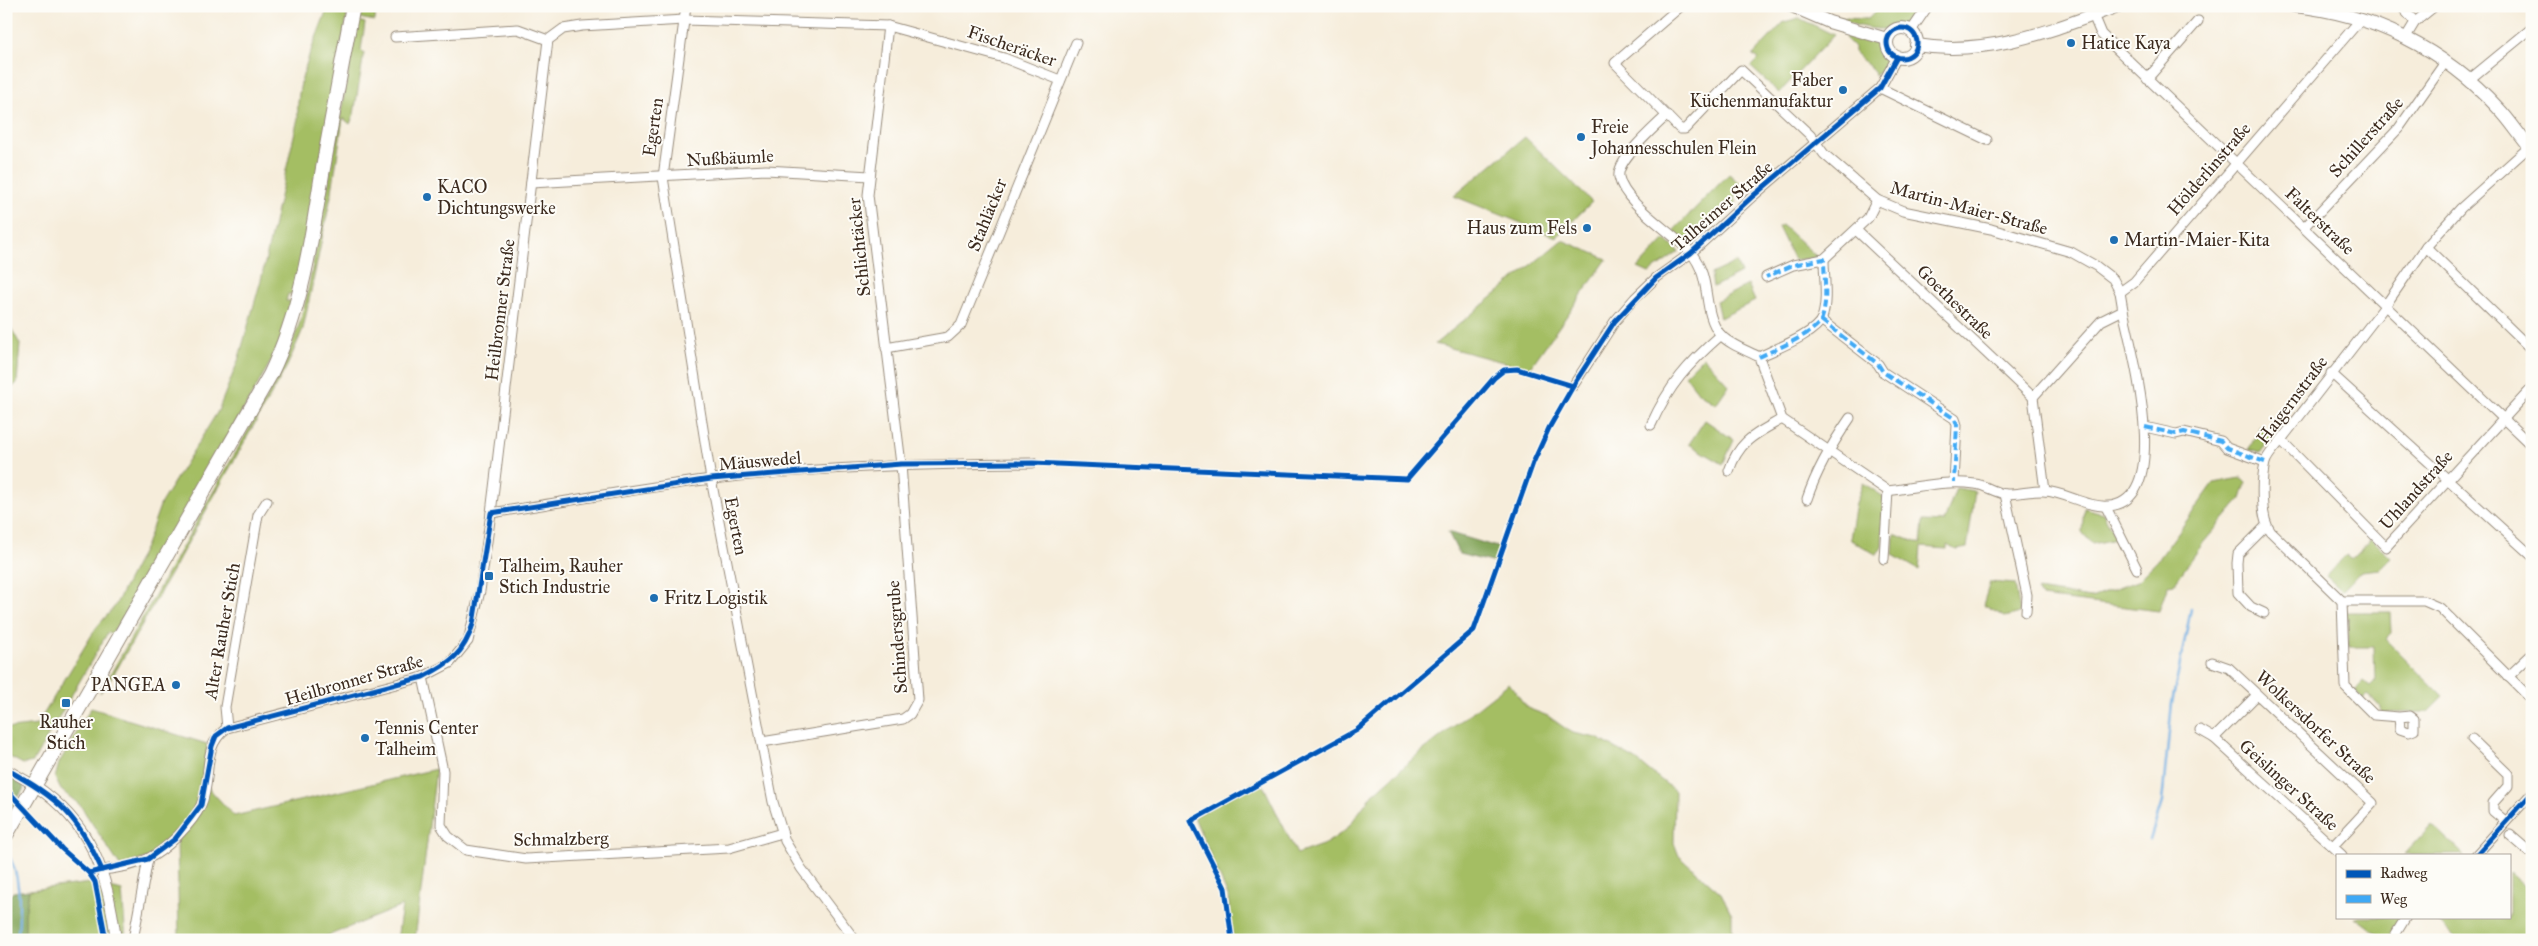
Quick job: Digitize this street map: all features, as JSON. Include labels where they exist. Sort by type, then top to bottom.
[{"type":"main road","points":[[6,835],[260,392],[286,342],[307,260],[353,6]]},
{"type":"main road","points":[[1792,6],[1828,22],[1887,39]]},
{"type":"main road","points":[[1916,45],[1973,48],[1998,45],[2032,36],[2118,6]]},
{"type":"main road","points":[[2294,6],[2337,12],[2361,19],[2406,37],[2446,61],[2470,79],[2499,108],[2530,148]]},
{"type":"main road","points":[[1897,29],[1911,31],[1915,37],[1916,45],[1907,56],[1897,57],[1890,52],[1887,39],[1897,29]]},
{"type":"street","name":"Egerten","points":[[686,6],[663,178],[711,479],[773,802],[782,833],[801,868],[855,940]]},
{"type":"street","points":[[1681,6],[1615,63],[1666,115],[1623,160],[1618,175],[1623,190],[1691,253],[1703,272],[1711,319],[1721,336],[1759,357],[1782,419],[1829,449],[1888,491],[1954,482],[1978,484],[2005,494],[2045,491],[2106,507],[2120,503],[2132,495],[2138,484],[2143,466],[2145,427],[2120,292]]},
{"type":"street","points":[[1911,31],[1928,6]]},
{"type":"street","points":[[2401,6],[2414,22]]},
{"type":"street","points":[[2406,37],[2414,22],[2435,6]]},
{"type":"street","name":"Falterstraße","points":[[2093,15],[2101,34],[2532,446]]},
{"type":"street","name":"Hölderlinstraße","points":[[2120,292],[2134,282],[2361,19]]},
{"type":"street","points":[[395,37],[518,29],[548,40],[563,29],[582,26],[684,20]]},
{"type":"street","name":"Fischeräcker","points":[[684,20],[888,26],[1004,58],[1060,80]]},
{"type":"street","points":[[2147,78],[2198,21]]},
{"type":"street","name":"Schlichtäcker","points":[[888,26],[868,195],[901,464]]},
{"type":"street","points":[[2470,79],[2532,28]]},
{"type":"street","name":"Heilbronner Straße","points":[[227,728],[423,677],[450,663],[468,642],[480,591],[491,513],[548,40]]},
{"type":"street","name":"Stahläcker","points":[[886,348],[948,337],[961,325],[1076,43]]},
{"type":"street","name":"Talheimer Straße","points":[[1574,386],[1614,322],[1635,298],[1656,278],[1691,253],[1753,196],[1817,144],[1880,88],[1897,57]]},
{"type":"street","name":"Schillerstraße","points":[[2304,228],[2399,128],[2446,61]]},
{"type":"street","name":"Martin-Maier-Straße","points":[[1666,115],[1680,129],[1685,130],[1741,70],[1817,144],[1824,154],[1877,200],[1903,211],[1991,229],[2071,252],[2096,266],[2113,279],[2120,292]]},
{"type":"street","points":[[1880,88],[1987,140]]},
{"type":"street","name":"Haigernstraße","points":[[2266,526],[2263,514],[2266,462],[2281,440],[2331,373],[2385,306],[2426,247],[2461,208],[2530,148]]},
{"type":"street","name":"Nußbäumle","points":[[530,183],[663,178],[766,170],[870,176]]},
{"type":"street","points":[[1766,277],[1793,265],[1824,259],[1868,218],[1877,200]]},
{"type":"street","name":"Goethestraße","points":[[1856,230],[2033,398]]},
{"type":"street","points":[[2426,247],[2532,350]]},
{"type":"street","points":[[1759,357],[1815,328],[1821,320],[1824,311],[1824,259]]},
{"type":"street","points":[[2045,491],[2033,398],[2101,321],[2123,310]]},
{"type":"street","points":[[1821,320],[1878,364],[1883,372],[1955,419],[1957,425],[1954,482]]},
{"type":"street","points":[[1651,425],[1659,406],[1678,376],[1721,336]]},
{"type":"street","points":[[2331,373],[2446,480],[2532,556]]},
{"type":"street","name":"Uhlandstraße","points":[[2281,440],[2386,547],[2503,417],[2532,388]]},
{"type":"street","points":[[1807,499],[1814,478],[1829,449],[1850,418]]},
{"type":"street","points":[[1729,471],[1740,447],[1748,439],[1782,419]]},
{"type":"street","points":[[2145,427],[2176,434],[2184,432],[2221,441],[2227,448],[2266,462]]},
{"type":"street","name":"Mäuswedel","points":[[491,513],[711,479],[901,464],[1033,463]]},
{"type":"street","name":"Schindersgrube","points":[[762,742],[903,719],[915,707],[918,700],[901,464]]},
{"type":"street","points":[[1884,559],[1888,491]]},
{"type":"street","points":[[2005,494],[2026,595],[2026,612]]},
{"type":"street","name":"Alter Rauher Stich","points":[[227,728],[225,707],[258,515],[267,501]]},
{"type":"street","points":[[2106,507],[2137,569]]},
{"type":"street","points":[[2264,613],[2251,607],[2238,593],[2236,563],[2238,554],[2266,526],[2342,601],[2345,686],[2374,715],[2399,717]]},
{"type":"street","points":[[2342,601],[2424,601],[2440,608],[2532,700]]},
{"type":"street","points":[[2508,677],[2532,654]]},
{"type":"street","name":"Wolkersdorfer Straße","points":[[2212,662],[2229,668],[2373,803],[2333,846]]},
{"type":"street","name":"Schmalzberg","points":[[423,677],[443,771],[440,825],[448,836],[466,850],[526,859],[602,855],[729,848],[782,833]]},
{"type":"street","name":"Geislinger Straße","points":[[2214,738],[2257,695]]},
{"type":"street","points":[[102,870],[148,859],[175,839],[201,805],[212,746],[216,736],[227,728]]},
{"type":"street","name":"Geislinger Straße","points":[[2200,730],[2214,738],[2341,854]]},
{"type":"street","points":[[2472,740],[2508,774],[2508,786],[2493,803],[2493,811],[2505,821]]},
{"type":"street","points":[[6,769],[34,786],[65,809],[90,843],[102,870],[116,940]]},
{"type":"street","points":[[2477,854],[2532,793]]},
{"type":"street","points":[[2510,835],[2532,854]]},
{"type":"street","points":[[132,940],[148,859]]},
{"type":"street","points":[[2392,940],[2405,918]]},
{"type":"green space","points":[[328,6],[349,6],[296,294],[288,294],[286,301],[294,301],[283,340],[134,603],[111,634],[108,632],[33,762],[23,764],[6,755],[6,726],[11,728],[37,725],[96,628],[115,606],[146,545],[161,503],[218,411],[238,361],[261,280],[298,118],[298,103],[303,75]]},
{"type":"green space","points":[[361,6],[376,6],[375,21],[359,18]]},
{"type":"green space","points":[[1810,6],[1841,18],[1868,19],[1881,6],[1923,6],[1911,24],[1875,29],[1836,18]]},
{"type":"green space","points":[[1799,18],[1834,35],[1779,93],[1751,67],[1759,59],[1753,55],[1784,22]]},
{"type":"green space","points":[[358,21],[365,23],[361,50],[364,53],[354,114],[350,124],[343,118],[332,191],[303,329],[287,366],[117,669],[100,693],[283,368],[300,322],[307,295]]},
{"type":"green space","points":[[1847,36],[1868,40],[1880,46],[1888,57],[1889,64],[1875,76],[1874,71],[1854,52],[1854,47],[1845,38]]},
{"type":"green space","points":[[1525,137],[1592,202],[1556,237],[1454,196]]},
{"type":"green space","points":[[1729,174],[1745,188],[1734,198],[1737,202],[1687,246],[1673,231]]},
{"type":"green space","points":[[1782,225],[1816,256],[1815,258],[1794,260],[1778,227]]},
{"type":"green space","points":[[1665,239],[1679,252],[1649,273],[1638,268]]},
{"type":"green space","points":[[1562,240],[1607,259],[1529,369],[1435,344]]},
{"type":"green space","points":[[1736,262],[1741,273],[1713,287],[1711,274]]},
{"type":"green space","points":[[1748,285],[1755,301],[1720,318],[1716,301]]},
{"type":"green space","points":[[6,319],[20,344],[17,383],[6,393]]},
{"type":"green space","points":[[1703,357],[1729,385],[1716,404],[1699,393],[1685,375]]},
{"type":"green space","points":[[1705,420],[1734,440],[1723,464],[1689,444]]},
{"type":"green space","points":[[2260,426],[2272,437],[2260,453],[2249,450]]},
{"type":"green space","points":[[2241,478],[2246,483],[2241,499],[2203,543],[2174,584],[2168,585],[2159,611],[2041,597],[2037,590],[2091,598],[2137,581],[2158,560],[2214,483]]},
{"type":"green space","points":[[1863,483],[1884,497],[1882,547],[1877,555],[1850,539],[1856,503]]},
{"type":"green space","points":[[1956,488],[1975,491],[1967,548],[1956,550],[1947,545],[1947,549],[1921,547],[1919,570],[1893,555],[1894,534],[1921,544],[1923,521],[1944,522]]},
{"type":"green space","points":[[2084,508],[2103,513],[2116,539],[2092,544],[2082,532]]},
{"type":"green space","points":[[1448,532],[1500,548],[1495,563],[1459,554]]},
{"type":"green space","points":[[2372,539],[2391,558],[2380,569],[2361,571],[2342,591],[2326,576],[2346,555],[2351,559]]},
{"type":"green space","points":[[1990,582],[2015,584],[2020,613],[2005,617],[1983,605]]},
{"type":"green space","points":[[2345,612],[2390,612],[2391,633],[2385,639],[2443,697],[2428,712],[2381,713],[2381,707],[2367,695],[2363,699],[2355,691],[2364,681],[2370,686],[2375,681],[2374,647],[2349,647],[2348,619],[2346,619]]},
{"type":"green space","points":[[1509,683],[1527,708],[1548,716],[1572,733],[1597,738],[1636,760],[1675,791],[1674,843],[1679,856],[1721,893],[1732,915],[1732,940],[1233,940],[1228,896],[1194,817],[1260,779],[1297,854],[1325,844],[1346,830],[1371,796],[1416,756]]},
{"type":"green space","points":[[91,708],[207,744],[206,769],[200,804],[175,837],[147,858],[120,866],[80,805],[61,790],[55,778],[59,763]]},
{"type":"green space","points":[[436,769],[415,940],[397,940],[402,906],[317,940],[179,940],[177,838],[203,806],[206,785],[234,816]]},
{"type":"green space","points":[[6,774],[24,785],[23,790],[6,816]]},
{"type":"green space","points":[[2432,825],[2463,854],[2405,854]]},
{"type":"green space","points":[[2510,873],[2532,892],[2532,928],[2520,940],[2456,940],[2434,918],[2510,918]]},
{"type":"green space","points":[[91,883],[122,891],[126,940],[25,940],[25,914],[29,890]]},
{"type":"green space","points":[[29,890],[25,914],[25,940],[6,940],[7,898],[13,892]]},
{"type":"green space","points":[[2356,918],[2408,918],[2386,940]]},
{"type":"waterway","points":[[2150,840],[2162,802],[2172,703],[2191,609]]},
{"type":"waterway","points":[[6,852],[18,882],[18,940]]},
{"type":"marked path","points":[[1759,357],[1812,330],[1822,318],[1825,304],[1824,259],[1793,265],[1766,277]]},
{"type":"marked path","points":[[1821,320],[1878,364],[1883,372],[1955,419],[1957,425],[1954,482]]},
{"type":"marked path","points":[[2145,427],[2176,434],[2184,432],[2221,441],[2227,448],[2265,462]]},
{"type":"cycle path","points":[[1902,28],[1908,29],[1916,37],[1917,43],[1916,49],[1908,57],[1902,58],[1896,57],[1888,49],[1887,43],[1888,37],[1896,29],[1902,28]]},
{"type":"cycle path","points":[[1232,940],[1225,888],[1191,821],[1357,730],[1474,630],[1533,463],[1549,428],[1576,381],[1615,321],[1656,278],[1691,253],[1753,196],[1880,88],[1897,57]]},
{"type":"cycle path","points":[[89,873],[148,859],[175,839],[201,805],[212,746],[216,736],[227,728],[423,677],[441,667],[455,656],[465,643],[473,624],[491,513],[711,479],[901,464],[1033,463],[1407,479],[1494,378],[1504,370],[1517,369],[1573,386]]},
{"type":"cycle path","points":[[6,769],[53,799],[65,810],[84,835],[102,870]]},
{"type":"cycle path","points":[[6,789],[62,849],[89,873],[95,882],[106,940]]},
{"type":"cycle path","points":[[2477,854],[2532,793]]},
{"type":"place","name":"Hatice Kaya","points":[[2071,43]]},
{"type":"place","name":"Faber Küchenmanufaktur","points":[[1843,90]]},
{"type":"place","name":"Freie Johannesschulen Flein","points":[[1581,137]]},
{"type":"place","name":"KACO Dichtungswerke","points":[[427,197]]},
{"type":"place","name":"Haus zum Fels","points":[[1587,228]]},
{"type":"place","name":"Martin-Maier-Kita","points":[[2114,240]]},
{"type":"place","name":"Talheim, Rauher Stich Industrie","points":[[489,576]]},
{"type":"place","name":"Fritz Logistik","points":[[654,598]]},
{"type":"place","name":"PANGEA","points":[[176,685]]},
{"type":"place","name":"Rauher Stich","points":[[66,703]]},
{"type":"place","name":"Tennis Center Talheim","points":[[365,738]]}]
